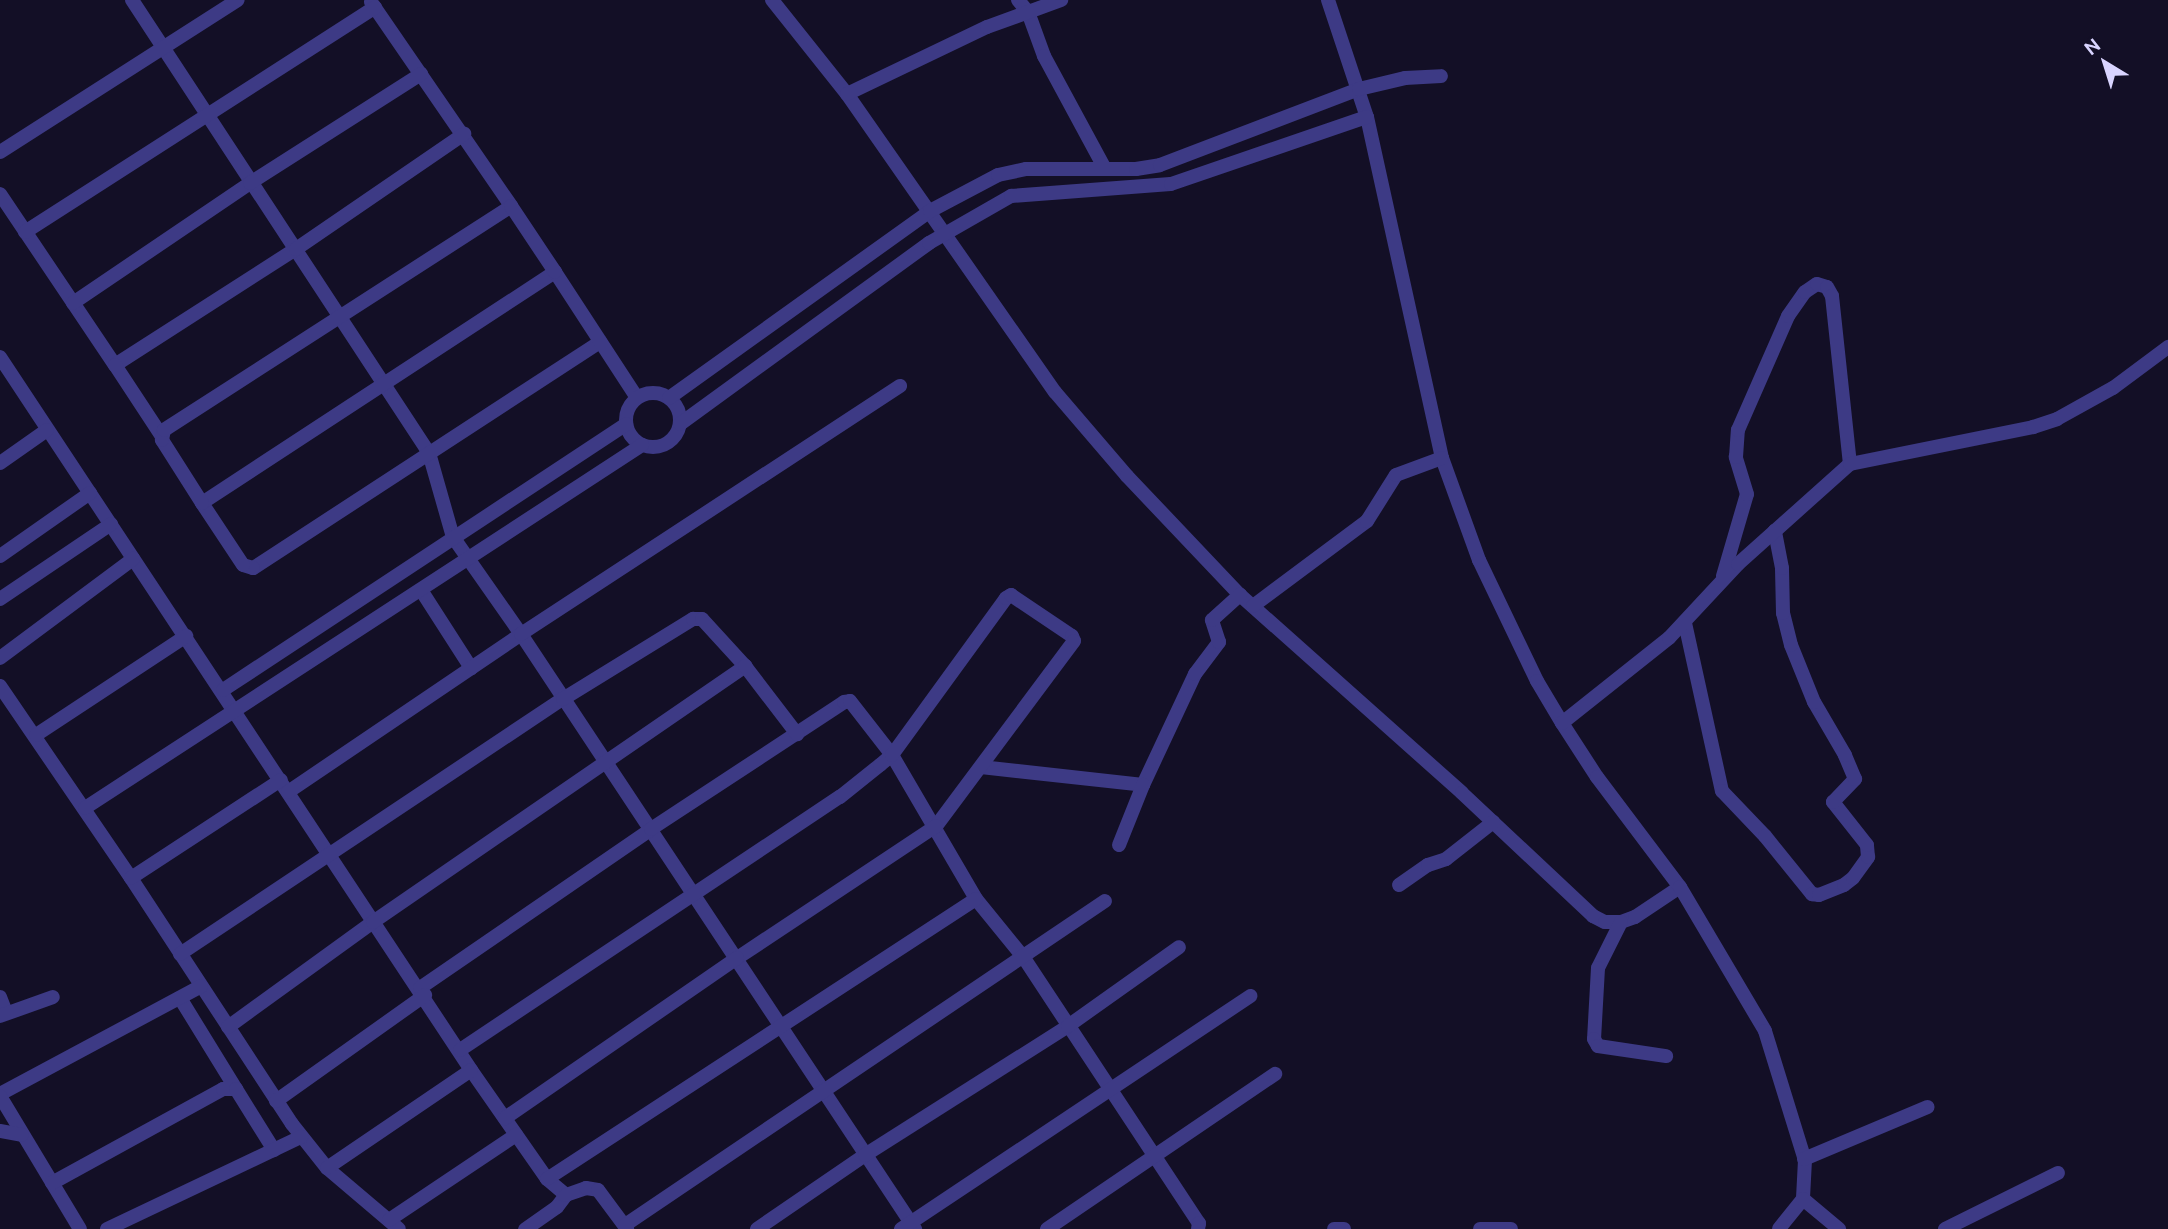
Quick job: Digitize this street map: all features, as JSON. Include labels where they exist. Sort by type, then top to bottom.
[{"type":"street","points":[[132,0],[206,117],[386,382],[429,453],[453,537],[522,634],[737,958],[909,1227],[1250,996]]},
{"type":"street","points":[[0,152],[238,0]]},
{"type":"street","points":[[772,0],[847,94],[1055,392],[1127,476],[1240,595],[1493,822],[1593,916],[1605,922],[1621,922],[1635,917],[1680,887]]},
{"type":"street","points":[[1018,0],[1028,12],[1044,56],[1105,169]]},
{"type":"street","points":[[847,94],[987,27],[1061,0]]},
{"type":"street","points":[[1328,0],[1367,117],[1442,458],[1493,591],[1562,723],[1597,777],[1680,887],[1765,1031],[1804,1159],[1804,1199],[1779,1229]]},
{"type":"street","points":[[25,232],[206,117],[372,4],[464,134],[637,398]]},
{"type":"street","points":[[73,303],[250,183],[421,74]]},
{"type":"street","points":[[669,398],[930,211],[1008,172],[1026,169],[1136,169],[1184,159],[1359,89],[1405,78],[1441,76]]},
{"type":"street","points":[[681,424],[676,405],[669,398],[653,393],[637,398],[631,405],[626,424],[634,440],[642,445],[652,448],[671,442],[681,424],[945,233],[1011,196],[1171,184],[1367,117]]},
{"type":"street","points":[[115,365],[296,249],[464,134]]},
{"type":"street","points":[[0,194],[161,435],[243,565],[253,568],[600,342]]},
{"type":"street","points":[[161,435],[164,430],[511,205]]},
{"type":"street","points":[[202,503],[555,272]]},
{"type":"street","points":[[1722,581],[1747,494],[1736,457],[1738,430],[1788,316],[1805,292],[1817,284],[1827,287],[1832,296],[1850,464]]},
{"type":"street","points":[[1562,723],[1685,623],[1722,581],[1850,464],[2033,427],[2057,419],[2113,388],[2168,347]]},
{"type":"street","points":[[2,363],[223,690],[471,1070],[547,1179],[566,1195]]},
{"type":"street","points":[[131,878],[284,786],[471,668],[900,386]]},
{"type":"street","points":[[223,690],[626,424]]},
{"type":"street","points":[[0,463],[47,430]]},
{"type":"street","points":[[85,808],[642,445]]},
{"type":"street","points":[[1253,606],[1367,521],[1396,475],[1442,458]]},
{"type":"street","points":[[0,556],[90,493]]},
{"type":"street","points":[[0,599],[111,524]]},
{"type":"street","points":[[1685,623],[1722,791],[1765,836],[1812,894],[1819,895],[1844,885],[1853,878],[1868,856],[1867,845],[1833,802],[1855,779],[1845,755],[1814,702],[1791,645],[1783,613],[1782,568],[1775,531]]},
{"type":"street","points":[[0,658],[133,559]]},
{"type":"street","points":[[421,590],[471,668]]},
{"type":"street","points":[[460,1050],[840,797],[892,755],[1002,602],[1011,595],[1068,631],[1074,641],[936,826],[737,958],[505,1118]]},
{"type":"street","points":[[1119,845],[1143,785],[1195,674],[1219,642],[1212,620],[1240,595]]},
{"type":"street","points":[[180,954],[563,699],[693,619],[702,619],[746,667],[797,734]]},
{"type":"street","points":[[36,735],[186,636]]},
{"type":"street","points":[[228,1027],[373,922],[746,667]]},
{"type":"street","points":[[0,686],[85,808],[276,1101],[327,1168],[394,1225],[516,1135]]},
{"type":"street","points":[[276,1101],[422,992],[651,829],[844,702],[850,701],[892,755],[936,826],[976,899],[1024,958],[1199,1223],[1198,1229]]},
{"type":"street","points":[[981,766],[1143,785]]},
{"type":"street","points":[[1399,885],[1428,865],[1446,859],[1493,822]]},
{"type":"street","points":[[547,1179],[780,1024],[976,899]]},
{"type":"street","points":[[525,1229],[557,1208],[566,1195],[586,1188],[598,1190],[626,1227],[1105,901]]},
{"type":"street","points":[[1621,922],[1598,968],[1594,1039],[1598,1046],[1666,1056]]},
{"type":"street","points":[[757,1229],[865,1155],[1068,1026],[1180,947]]},
{"type":"street","points":[[80,1229],[0,1095],[201,986]]},
{"type":"street","points":[[0,997],[3,1014],[53,997]]},
{"type":"street","points":[[180,998],[274,1150]]},
{"type":"street","points":[[327,1168],[471,1070]]},
{"type":"street","points":[[1047,1229],[1152,1154],[1275,1074]]},
{"type":"street","points":[[52,1183],[223,1088],[236,1089]]},
{"type":"street","points":[[1804,1159],[1928,1107]]},
{"type":"street","points":[[0,1131],[22,1135]]},
{"type":"street","points":[[107,1229],[301,1137]]},
{"type":"street","points":[[1945,1229],[2058,1172]]},
{"type":"street","points":[[1804,1199],[1839,1229]]},
{"type":"street","points":[[1334,1229],[1344,1229]]},
{"type":"street","points":[[1480,1229],[1511,1229]]}]
